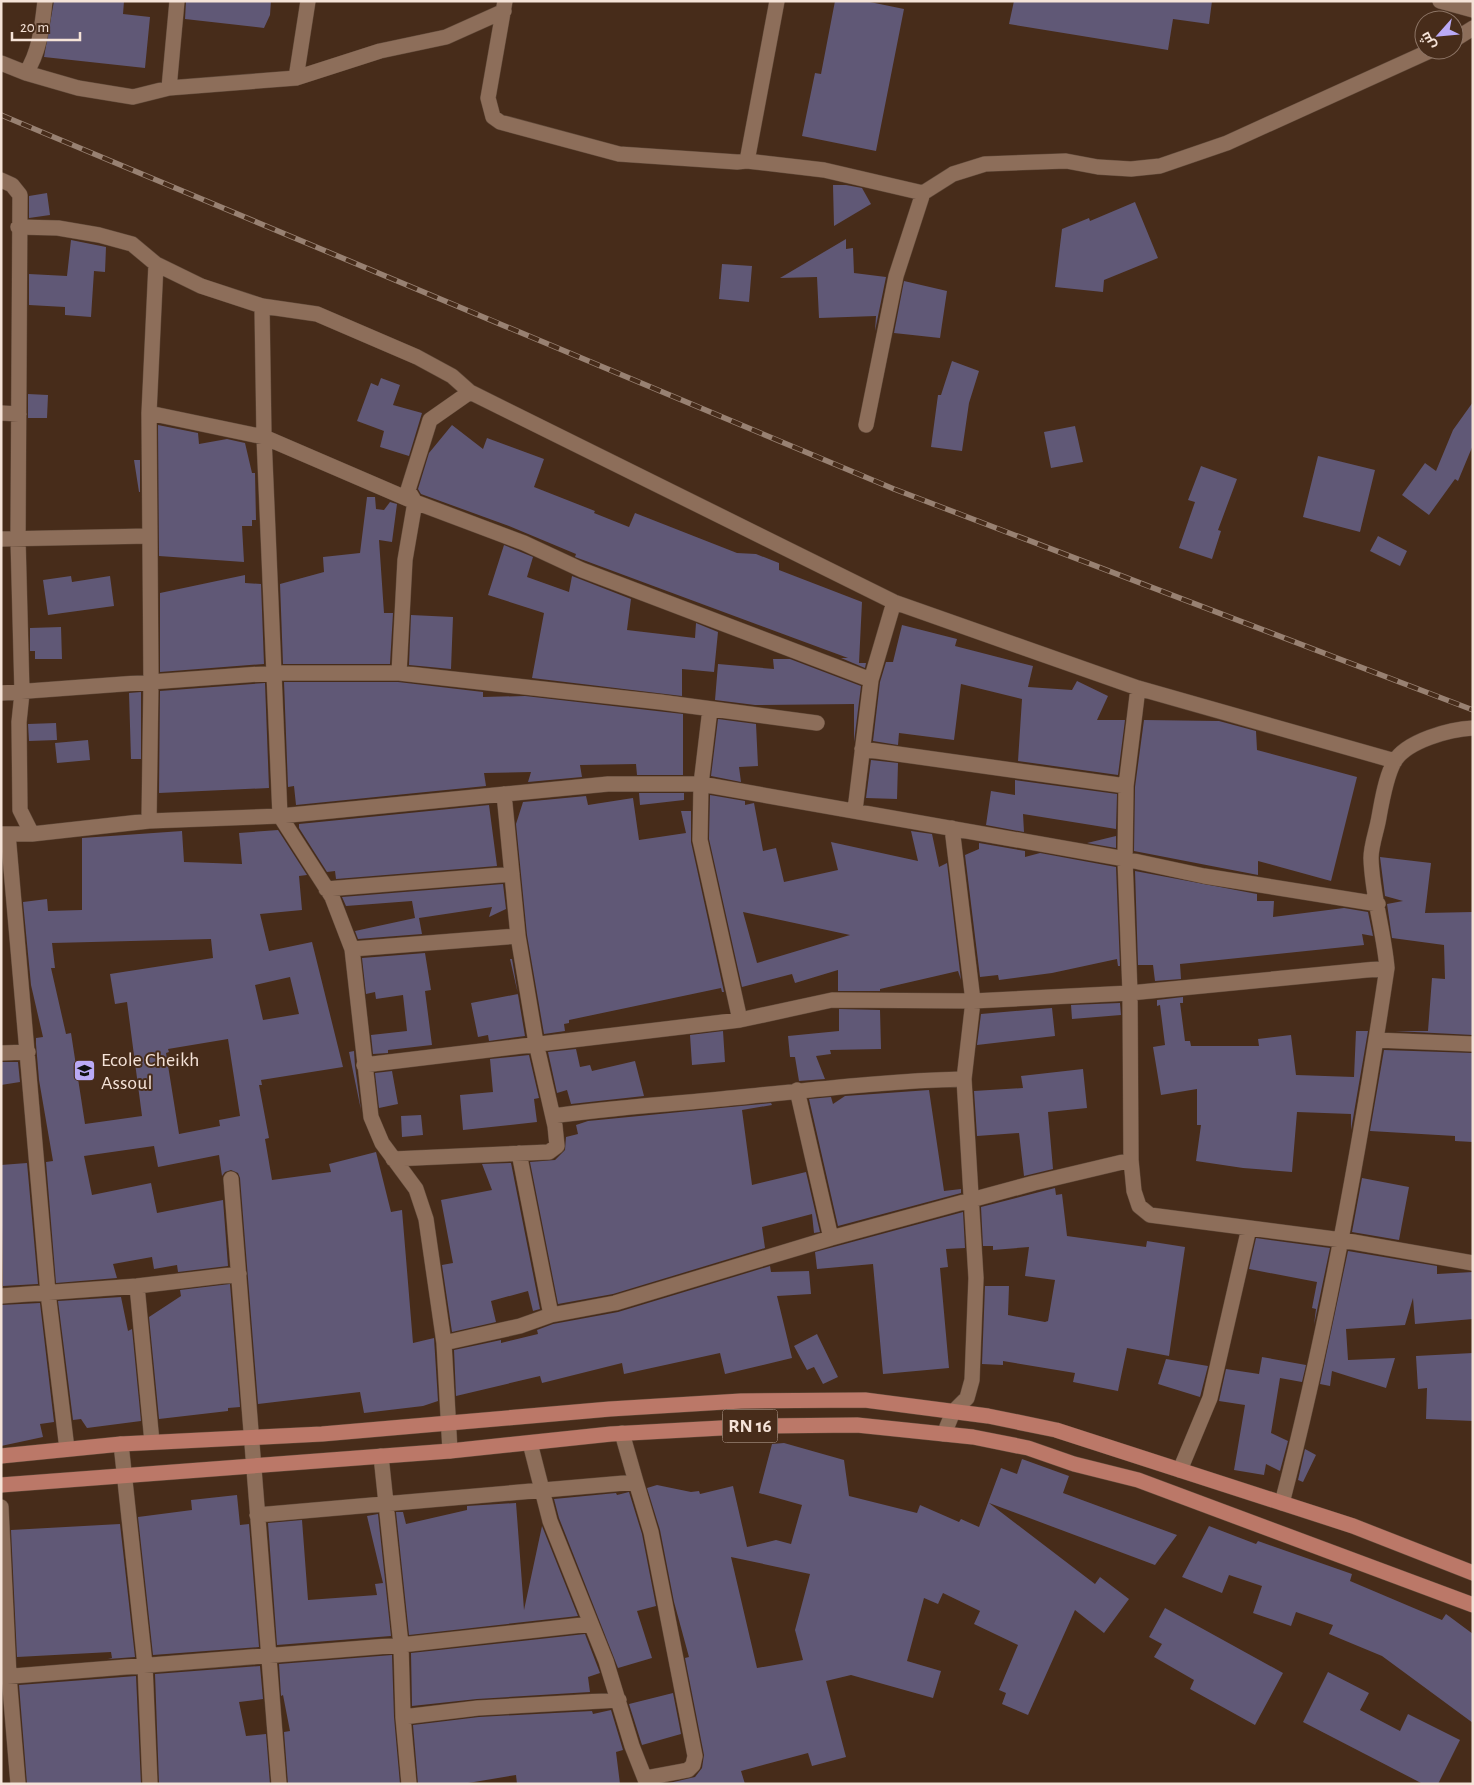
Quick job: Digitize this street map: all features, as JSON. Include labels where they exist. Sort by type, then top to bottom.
[{"type":"main road","name":"RN 16","points":[[1,1456],[121,1444],[322,1434],[448,1422],[741,1401],[865,1400],[953,1412],[1056,1430],[1353,1526],[1473,1573]]},
{"type":"main road","name":"RN 16","points":[[1,1485],[450,1451],[622,1434],[758,1426],[858,1426],[944,1434],[1028,1448],[1074,1464],[1138,1480],[1473,1605]]},
{"type":"street","points":[[26,73],[40,40],[45,1]]},
{"type":"street","points":[[169,88],[177,1]]},
{"type":"street","points":[[296,78],[308,1]]},
{"type":"street","points":[[747,161],[777,1]]},
{"type":"street","points":[[1440,1],[1473,10]]},
{"type":"street","points":[[1,63],[26,73],[78,88],[133,97],[169,88],[296,78],[380,51],[446,37],[504,6]]},
{"type":"street","points":[[504,6],[488,98],[493,117],[500,122],[619,154],[737,162],[747,161],[824,170],[922,193]]},
{"type":"street","points":[[866,425],[896,276],[922,193],[953,174],[985,164],[1066,161],[1098,167],[1131,169],[1160,166],[1227,143],[1414,58]]},
{"type":"street","points":[[1,180],[12,185],[20,194],[18,227],[18,539],[22,694],[19,722],[20,810],[32,834]]},
{"type":"street","points":[[18,227],[58,228],[99,235],[132,244],[156,264],[201,286],[262,306],[317,314],[417,357],[452,376],[470,392],[894,602],[1138,688],[1394,761]]},
{"type":"street","points":[[149,821],[151,681],[149,413],[156,264]]},
{"type":"street","points":[[262,306],[264,437],[280,816],[326,889],[352,949],[371,1117],[382,1143],[416,1189],[426,1219],[444,1343],[450,1451]]},
{"type":"street","points":[[399,673],[405,560],[415,502],[408,490],[430,420],[470,392]]},
{"type":"street","points":[[1,413],[19,414]]},
{"type":"street","points":[[149,413],[264,437],[415,502],[524,543],[582,570],[871,680]]},
{"type":"street","points":[[1,539],[149,536]]},
{"type":"street","points":[[855,810],[871,680],[894,602]]},
{"type":"street","points":[[1,694],[22,694],[151,681],[274,673],[399,673],[817,723]]},
{"type":"street","points":[[1138,688],[1126,786],[1125,859],[1130,994],[1131,1160],[1134,1191],[1139,1206],[1150,1214],[1342,1240],[1473,1263]]},
{"type":"street","points":[[710,710],[701,784],[700,840],[740,1020]]},
{"type":"street","points":[[1282,1503],[1306,1412],[1342,1240],[1388,968],[1385,935],[1371,857],[1382,801],[1394,761],[1422,740],[1463,728],[1473,728]]},
{"type":"street","points":[[862,749],[1126,786]]},
{"type":"street","points":[[67,1449],[48,1293],[28,1052],[8,914],[5,834],[32,834],[149,821],[280,816],[608,784],[701,784],[1125,859],[1204,876],[1378,904]]},
{"type":"street","points":[[393,1159],[549,1152],[556,1146],[553,1116],[536,1043],[518,936],[504,794]]},
{"type":"street","points":[[944,1434],[953,1412],[967,1398],[972,1371],[976,1278],[964,1079],[973,1001],[952,828]]},
{"type":"street","points":[[326,889],[512,874]]},
{"type":"street","points":[[352,949],[518,936]]},
{"type":"street","points":[[364,1065],[740,1020],[832,1000],[973,1001],[1130,994],[1388,968]]},
{"type":"street","points":[[1376,1040],[1473,1044]]},
{"type":"street","points":[[1,1054],[28,1052]]},
{"type":"street","points":[[553,1116],[594,1110],[797,1090],[900,1081],[964,1079]]},
{"type":"street","points":[[797,1090],[831,1238]]},
{"type":"street","points":[[519,1153],[552,1315]]},
{"type":"street","points":[[444,1343],[520,1326],[552,1315],[615,1303],[831,1238],[971,1200],[1131,1160]]},
{"type":"street","points":[[231,1179],[279,1784]]},
{"type":"street","points":[[1180,1470],[1210,1398],[1249,1228]]},
{"type":"street","points":[[1,1296],[137,1286],[239,1274]]},
{"type":"street","points":[[137,1286],[152,1442]]},
{"type":"street","points":[[530,1443],[550,1521],[591,1624],[619,1700],[632,1746],[646,1781],[688,1770],[693,1765],[695,1756],[651,1532],[622,1434]]},
{"type":"street","points":[[121,1444],[126,1476],[145,1665],[150,1784]]},
{"type":"street","points":[[382,1456],[401,1645],[403,1718],[409,1784]]},
{"type":"street","points":[[257,1515],[636,1482]]},
{"type":"street","points":[[1,1507],[5,1676],[18,1784]]},
{"type":"street","points":[[5,1676],[401,1645],[591,1624]]},
{"type":"street","points":[[403,1718],[478,1708],[619,1700]]},
{"type":"building","points":[[54,1],[124,1],[123,14],[150,17],[145,68],[44,57]]},
{"type":"building","points":[[186,1],[271,1],[270,15],[264,28],[185,19]]},
{"type":"building","points":[[835,1],[865,1],[904,9],[876,151],[802,136],[815,73],[821,74]]},
{"type":"building","points":[[1014,1],[1212,1],[1209,24],[1173,19],[1168,50],[1009,24]]},
{"type":"building","points":[[833,185],[862,188],[871,204],[834,226]]},
{"type":"building","points":[[47,193],[50,215],[29,218],[29,196]]},
{"type":"building","points":[[1135,202],[1158,258],[1104,280],[1103,292],[1055,287],[1062,229],[1089,218],[1090,221]]},
{"type":"building","points":[[846,239],[846,249],[853,248],[854,273],[886,277],[875,331],[876,316],[819,318],[817,277],[780,278]]},
{"type":"building","points":[[71,240],[106,247],[105,272],[94,271],[91,317],[65,315],[65,307],[29,305],[29,274],[67,276]]},
{"type":"building","points":[[722,264],[752,266],[749,302],[719,299]]},
{"type":"building","points":[[904,281],[947,291],[940,338],[894,333]]},
{"type":"building","points":[[952,361],[979,371],[969,403],[962,451],[931,447],[938,395],[941,395]]},
{"type":"building","points":[[381,378],[400,385],[393,405],[422,413],[409,456],[380,447],[384,431],[357,421],[371,383],[378,386]]},
{"type":"building","points":[[28,394],[48,395],[47,418],[28,418]]},
{"type":"building","points":[[1473,402],[1473,445],[1458,481],[1455,479],[1429,515],[1402,495],[1425,463],[1436,471],[1453,430]]},
{"type":"building","points":[[158,425],[198,433],[199,444],[227,439],[245,443],[252,473],[255,473],[256,520],[252,520],[252,526],[242,526],[244,562],[159,556]]},
{"type":"building","points":[[452,425],[483,449],[487,438],[544,459],[534,487],[595,511],[594,513],[629,527],[635,513],[737,553],[756,554],[779,563],[779,570],[862,602],[859,663],[866,663],[865,668],[841,658],[848,658],[575,557],[576,554],[509,526],[421,494],[418,489],[429,453]]},
{"type":"building","points":[[1075,426],[1083,462],[1051,468],[1044,432]]},
{"type":"building","points":[[1318,456],[1375,470],[1360,532],[1303,517]]},
{"type":"building","points":[[134,460],[140,460],[140,492],[139,492]]},
{"type":"building","points":[[1201,466],[1237,479],[1218,530],[1221,531],[1212,559],[1179,548],[1195,502],[1188,500]]},
{"type":"building","points":[[367,497],[375,497],[376,509],[384,510],[390,502],[397,504],[392,542],[379,540],[384,613],[393,613],[390,664],[283,664],[280,584],[324,572],[323,557],[360,553]]},
{"type":"building","points":[[1378,536],[1407,551],[1400,566],[1370,551]]},
{"type":"building","points":[[504,545],[533,557],[527,577],[569,592],[572,576],[631,599],[627,630],[695,638],[696,623],[718,632],[714,672],[682,669],[682,696],[532,678],[544,613],[488,595]]},
{"type":"building","points":[[245,575],[245,583],[261,584],[264,664],[160,672],[160,593]]},
{"type":"building","points":[[71,576],[72,582],[110,576],[114,606],[48,615],[43,580]]},
{"type":"building","points":[[411,615],[453,617],[451,669],[409,665]]},
{"type":"building","points":[[902,625],[957,639],[955,646],[1033,666],[1028,687],[1072,690],[1077,681],[1108,696],[1097,720],[1125,720],[1118,775],[1018,761],[1022,699],[961,684],[954,740],[899,733],[898,745],[873,741],[880,682],[886,662],[893,662]]},
{"type":"building","points":[[61,627],[62,659],[35,659],[35,651],[30,651],[30,628]]},
{"type":"building","points":[[773,659],[790,659],[861,686],[854,742],[854,704],[755,705],[715,700],[718,664],[774,669]]},
{"type":"building","points":[[284,682],[398,682],[483,692],[483,697],[525,696],[683,714],[683,775],[637,775],[636,764],[580,765],[582,777],[528,782],[531,772],[484,773],[486,786],[296,805],[294,786],[288,787]]},
{"type":"building","points":[[265,683],[269,788],[159,793],[160,691]]},
{"type":"building","points":[[141,692],[141,759],[131,759],[129,693]]},
{"type":"building","points":[[718,719],[756,724],[758,766],[739,767],[741,782],[711,776]]},
{"type":"building","points":[[1144,720],[1219,721],[1256,731],[1257,750],[1357,777],[1331,881],[1258,861],[1258,875],[1134,851],[1135,787]]},
{"type":"building","points":[[56,723],[57,740],[29,741],[28,724]]},
{"type":"building","points":[[88,740],[90,760],[57,763],[55,743]]},
{"type":"building","points":[[871,760],[898,763],[897,799],[866,798]]},
{"type":"building","points":[[1015,780],[1117,794],[1116,829],[1023,814],[1024,832],[986,825],[991,791],[1015,795]]},
{"type":"building","points":[[639,793],[684,793],[684,800],[640,805]]},
{"type":"building","points":[[710,795],[745,801],[745,805],[754,803],[763,851],[776,848],[784,882],[838,870],[831,842],[918,861],[911,831],[932,834],[939,867],[947,863],[961,980],[958,971],[880,989],[880,991],[838,991],[838,970],[795,983],[792,974],[742,987],[709,839]],"holes":[[[743,912],[850,935],[757,963]]]},
{"type":"building","points":[[586,796],[588,805],[633,798],[639,840],[686,833],[681,811],[691,811],[691,842],[724,992],[722,992],[721,988],[569,1020],[569,1023],[564,1024],[565,1031],[544,1034],[527,935],[516,824],[523,802]]},
{"type":"building","points":[[489,805],[497,866],[336,879],[335,871],[327,872],[299,828],[299,824]]},
{"type":"building","points":[[278,830],[307,875],[299,876],[302,910],[260,914],[269,951],[312,942],[343,1067],[261,1080],[262,1085],[259,1085],[269,1138],[265,1139],[272,1180],[331,1172],[329,1164],[376,1152],[391,1212],[402,1210],[413,1343],[434,1338],[438,1401],[423,1406],[364,1413],[360,1392],[258,1404],[240,1178],[238,1173],[231,1170],[225,1172],[222,1176],[219,1155],[158,1167],[154,1146],[84,1156],[92,1195],[151,1183],[157,1213],[223,1200],[228,1266],[178,1272],[177,1265],[154,1269],[152,1257],[113,1264],[117,1278],[56,1283],[46,1162],[53,1161],[39,1080],[36,1044],[36,1038],[43,1037],[31,985],[23,902],[47,899],[48,911],[82,910],[82,838],[182,831],[184,862],[242,864],[239,833]],"holes":[[[211,939],[213,958],[110,974],[115,1004],[127,1002],[142,1116],[85,1124],[71,1033],[66,1034],[51,968],[55,968],[52,943]],[[290,977],[299,1014],[263,1020],[255,985]],[[228,1039],[240,1116],[219,1120],[220,1126],[179,1134],[166,1053],[169,1052],[168,1049]]]},
{"type":"building","points":[[1116,836],[1116,848],[1087,843]]},
{"type":"building","points":[[979,843],[1025,851],[1025,857],[1040,853],[1116,867],[1120,966],[1118,966],[1117,959],[1052,973],[999,980],[998,975],[980,977],[965,855],[979,849]]},
{"type":"building","points":[[1380,857],[1431,863],[1425,913],[1473,912],[1473,1035],[1395,1031],[1428,1031],[1432,978],[1445,979],[1444,945],[1392,938],[1387,904],[1403,901],[1385,896]]},
{"type":"building","points":[[1135,871],[1257,894],[1257,901],[1274,901],[1273,917],[1344,908],[1368,912],[1373,936],[1362,934],[1364,945],[1180,964],[1181,979],[1155,981],[1153,965],[1138,965]]},
{"type":"building","points":[[503,884],[506,909],[489,917],[492,907],[419,918],[422,934],[358,939],[355,931],[415,918],[412,901],[346,906],[342,897]]},
{"type":"building","points":[[425,953],[431,990],[425,991],[432,1045],[388,1050],[388,1053],[373,1054],[371,1035],[407,1031],[403,995],[376,999],[375,992],[366,994],[362,958]]},
{"type":"building","points":[[510,959],[512,959],[518,992]]},
{"type":"building","points":[[518,994],[525,1036],[489,1041],[488,1035],[478,1037],[471,1003]]},
{"type":"building","points":[[1183,997],[1183,1003],[1180,1003],[1185,1041],[1190,1041],[1191,1046],[1259,1046],[1258,1039],[1291,1035],[1296,1075],[1354,1077],[1356,1031],[1368,1031],[1351,1130],[1351,1114],[1297,1112],[1292,1172],[1243,1168],[1196,1161],[1201,1125],[1197,1125],[1197,1089],[1161,1095],[1153,1047],[1165,1045],[1160,1005],[1157,1006],[1157,1000]]},
{"type":"building","points":[[1120,1003],[1121,1015],[1072,1019],[1071,1005]]},
{"type":"building","points":[[1052,1008],[1055,1036],[977,1045],[981,1014]]},
{"type":"building","points":[[839,1009],[880,1010],[881,1049],[830,1050],[831,1054],[816,1056],[825,1079],[799,1081],[795,1057],[790,1057],[788,1036],[839,1031]]},
{"type":"building","points":[[723,1031],[725,1062],[692,1065],[690,1035]]},
{"type":"building","points":[[576,1049],[580,1067],[590,1065],[592,1071],[635,1061],[644,1096],[571,1104],[567,1090],[557,1093],[548,1052]]},
{"type":"building","points":[[1384,1050],[1473,1053],[1473,1142],[1455,1141],[1455,1136],[1370,1131]]},
{"type":"building","points":[[354,1051],[355,1066],[361,1110],[349,1052]]},
{"type":"building","points":[[529,1055],[539,1098],[534,1099],[537,1122],[463,1130],[460,1095],[493,1092],[490,1059]]},
{"type":"building","points":[[1,1062],[18,1062],[20,1082],[1,1085]]},
{"type":"building","points":[[1083,1069],[1087,1108],[1048,1112],[1053,1169],[1024,1176],[1019,1133],[977,1136],[974,1091],[1023,1088],[1021,1076]]},
{"type":"building","points":[[392,1071],[398,1104],[379,1108],[375,1073]]},
{"type":"building","points":[[929,1090],[944,1191],[961,1189],[961,1193],[838,1226],[809,1099],[831,1097],[833,1104],[845,1096]]},
{"type":"building","points":[[771,1103],[772,1105],[742,1110],[752,1185],[806,1172],[820,1232],[814,1233],[812,1214],[762,1227],[765,1248],[613,1294],[558,1304],[530,1162],[555,1160],[565,1150],[566,1137],[578,1134],[576,1125],[588,1121]]},
{"type":"building","points":[[421,1115],[423,1135],[402,1137],[401,1116]]},
{"type":"building","points":[[27,1163],[38,1284],[3,1286],[1,1165]]},
{"type":"building","points":[[511,1163],[540,1309],[533,1311],[528,1291],[491,1301],[496,1322],[452,1332],[442,1265],[453,1263],[441,1200],[492,1190],[482,1164]]},
{"type":"building","points":[[1362,1178],[1409,1187],[1399,1240],[1352,1232]]},
{"type":"building","points":[[1055,1188],[1056,1195],[1062,1194],[1067,1236],[1146,1247],[1147,1241],[1185,1247],[1169,1356],[1127,1348],[1118,1391],[1073,1382],[1075,1373],[1003,1361],[1003,1365],[982,1364],[985,1286],[1009,1286],[1008,1315],[1045,1322],[1048,1321],[1055,1280],[1025,1276],[1029,1247],[993,1250],[993,1246],[983,1246],[981,1207]]},
{"type":"building","points":[[963,1212],[965,1248],[946,1249],[948,1267],[940,1268],[949,1368],[883,1374],[873,1264],[817,1269],[815,1252]]},
{"type":"building","points":[[1256,1238],[1330,1248],[1314,1325],[1316,1309],[1312,1308],[1317,1282],[1249,1269]]},
{"type":"building","points":[[1348,1251],[1437,1266],[1437,1274],[1473,1272],[1473,1319],[1415,1324],[1413,1298],[1405,1325],[1346,1329],[1348,1360],[1395,1358],[1386,1388],[1332,1371],[1330,1386],[1320,1384]]},
{"type":"building","points":[[770,1266],[771,1272],[809,1271],[811,1294],[777,1296],[792,1358],[725,1374],[720,1353],[624,1374],[622,1363],[542,1383],[540,1376],[456,1396],[454,1350],[501,1340],[501,1343],[538,1334],[537,1330],[553,1324],[618,1312]]},
{"type":"building","points":[[230,1284],[240,1407],[228,1408],[228,1411],[159,1419],[149,1317],[181,1296],[180,1290]]},
{"type":"building","points":[[121,1297],[128,1331],[132,1329],[141,1421],[87,1428],[81,1419],[73,1420],[58,1301]]},
{"type":"building","points":[[40,1303],[54,1422],[40,1424],[43,1437],[1,1446],[1,1305]]},
{"type":"building","points":[[817,1334],[838,1377],[823,1384],[814,1367],[807,1370],[794,1346]]},
{"type":"building","points":[[1473,1353],[1473,1421],[1426,1419],[1427,1388],[1418,1389],[1416,1356]]},
{"type":"building","points":[[1262,1357],[1306,1365],[1302,1382],[1280,1378],[1271,1433],[1288,1441],[1280,1471],[1266,1464],[1264,1475],[1234,1470],[1245,1405],[1219,1401],[1226,1369],[1259,1374]]},
{"type":"building","points":[[1166,1359],[1208,1366],[1200,1397],[1158,1384]]},
{"type":"building","points":[[784,1443],[844,1460],[849,1496],[917,1513],[920,1505],[959,1522],[961,1519],[979,1527],[1001,1468],[1017,1474],[1022,1459],[1069,1476],[1063,1493],[1177,1535],[1155,1565],[989,1503],[1095,1584],[1100,1577],[1129,1599],[1104,1633],[1075,1610],[1028,1715],[1002,1704],[1006,1693],[999,1690],[1018,1645],[974,1624],[980,1611],[943,1593],[938,1604],[924,1598],[907,1661],[941,1671],[933,1698],[851,1675],[826,1681],[846,1757],[812,1766],[808,1753],[741,1771],[745,1784],[665,1784],[695,1777],[702,1768],[704,1755],[685,1658],[689,1657],[674,1602],[660,1530],[647,1488],[657,1485],[691,1492],[699,1491],[700,1494],[733,1486],[747,1547],[776,1540],[791,1544],[802,1505],[759,1493],[772,1444]],"holes":[[[731,1557],[810,1574],[795,1630],[803,1660],[757,1668]]]},
{"type":"building","points":[[1305,1449],[1316,1455],[1303,1482],[1298,1480]]},
{"type":"building","points":[[629,1492],[642,1534],[656,1606],[637,1611],[652,1658],[618,1668],[559,1518],[554,1499],[616,1493],[617,1495]]},
{"type":"building","points":[[237,1495],[240,1525],[249,1524],[259,1647],[153,1655],[138,1517],[192,1510],[191,1500]]},
{"type":"building","points":[[516,1503],[524,1610],[542,1526],[578,1616],[409,1635],[396,1512],[403,1512],[406,1524],[467,1510],[467,1506]]},
{"type":"building","points":[[378,1514],[391,1636],[277,1645],[268,1523],[302,1520],[308,1600],[377,1595],[375,1584],[383,1583],[367,1516]]},
{"type":"building","points":[[120,1524],[135,1657],[108,1659],[112,1658],[111,1652],[17,1657],[11,1530]]},
{"type":"building","points":[[1209,1526],[1256,1544],[1258,1541],[1352,1574],[1350,1581],[1442,1620],[1446,1614],[1473,1634],[1473,1723],[1382,1656],[1329,1634],[1333,1625],[1296,1612],[1291,1626],[1253,1613],[1262,1586],[1229,1575],[1222,1593],[1182,1577]]},
{"type":"building","points":[[1165,1608],[1283,1673],[1255,1725],[1190,1689],[1194,1680],[1154,1657],[1162,1644],[1149,1637]]},
{"type":"building","points":[[585,1634],[600,1673],[588,1677],[590,1692],[477,1699],[412,1706],[411,1653]]},
{"type":"building","points":[[392,1655],[394,1717],[400,1784],[288,1784],[284,1732],[290,1731],[283,1695],[281,1696],[279,1664]]},
{"type":"building","points":[[260,1666],[263,1699],[239,1702],[246,1736],[266,1734],[270,1784],[159,1784],[155,1674]]},
{"type":"building","points":[[1328,1672],[1369,1693],[1360,1710],[1400,1731],[1408,1714],[1460,1740],[1438,1784],[1423,1784],[1303,1722]]},
{"type":"building","points":[[136,1676],[141,1784],[27,1784],[19,1685]]},
{"type":"building","points":[[673,1693],[681,1734],[642,1745],[629,1704]]},
{"type":"building","points":[[611,1710],[623,1750],[616,1752],[620,1784],[517,1784],[516,1775],[462,1784],[418,1784],[413,1725],[479,1717],[592,1711],[593,1714]]},
{"type":"railway","points":[[1,115],[894,489],[1473,710]]},
{"type":"place","name":"Ecole Cheikh Assoul","points":[[85,1071]]}]
